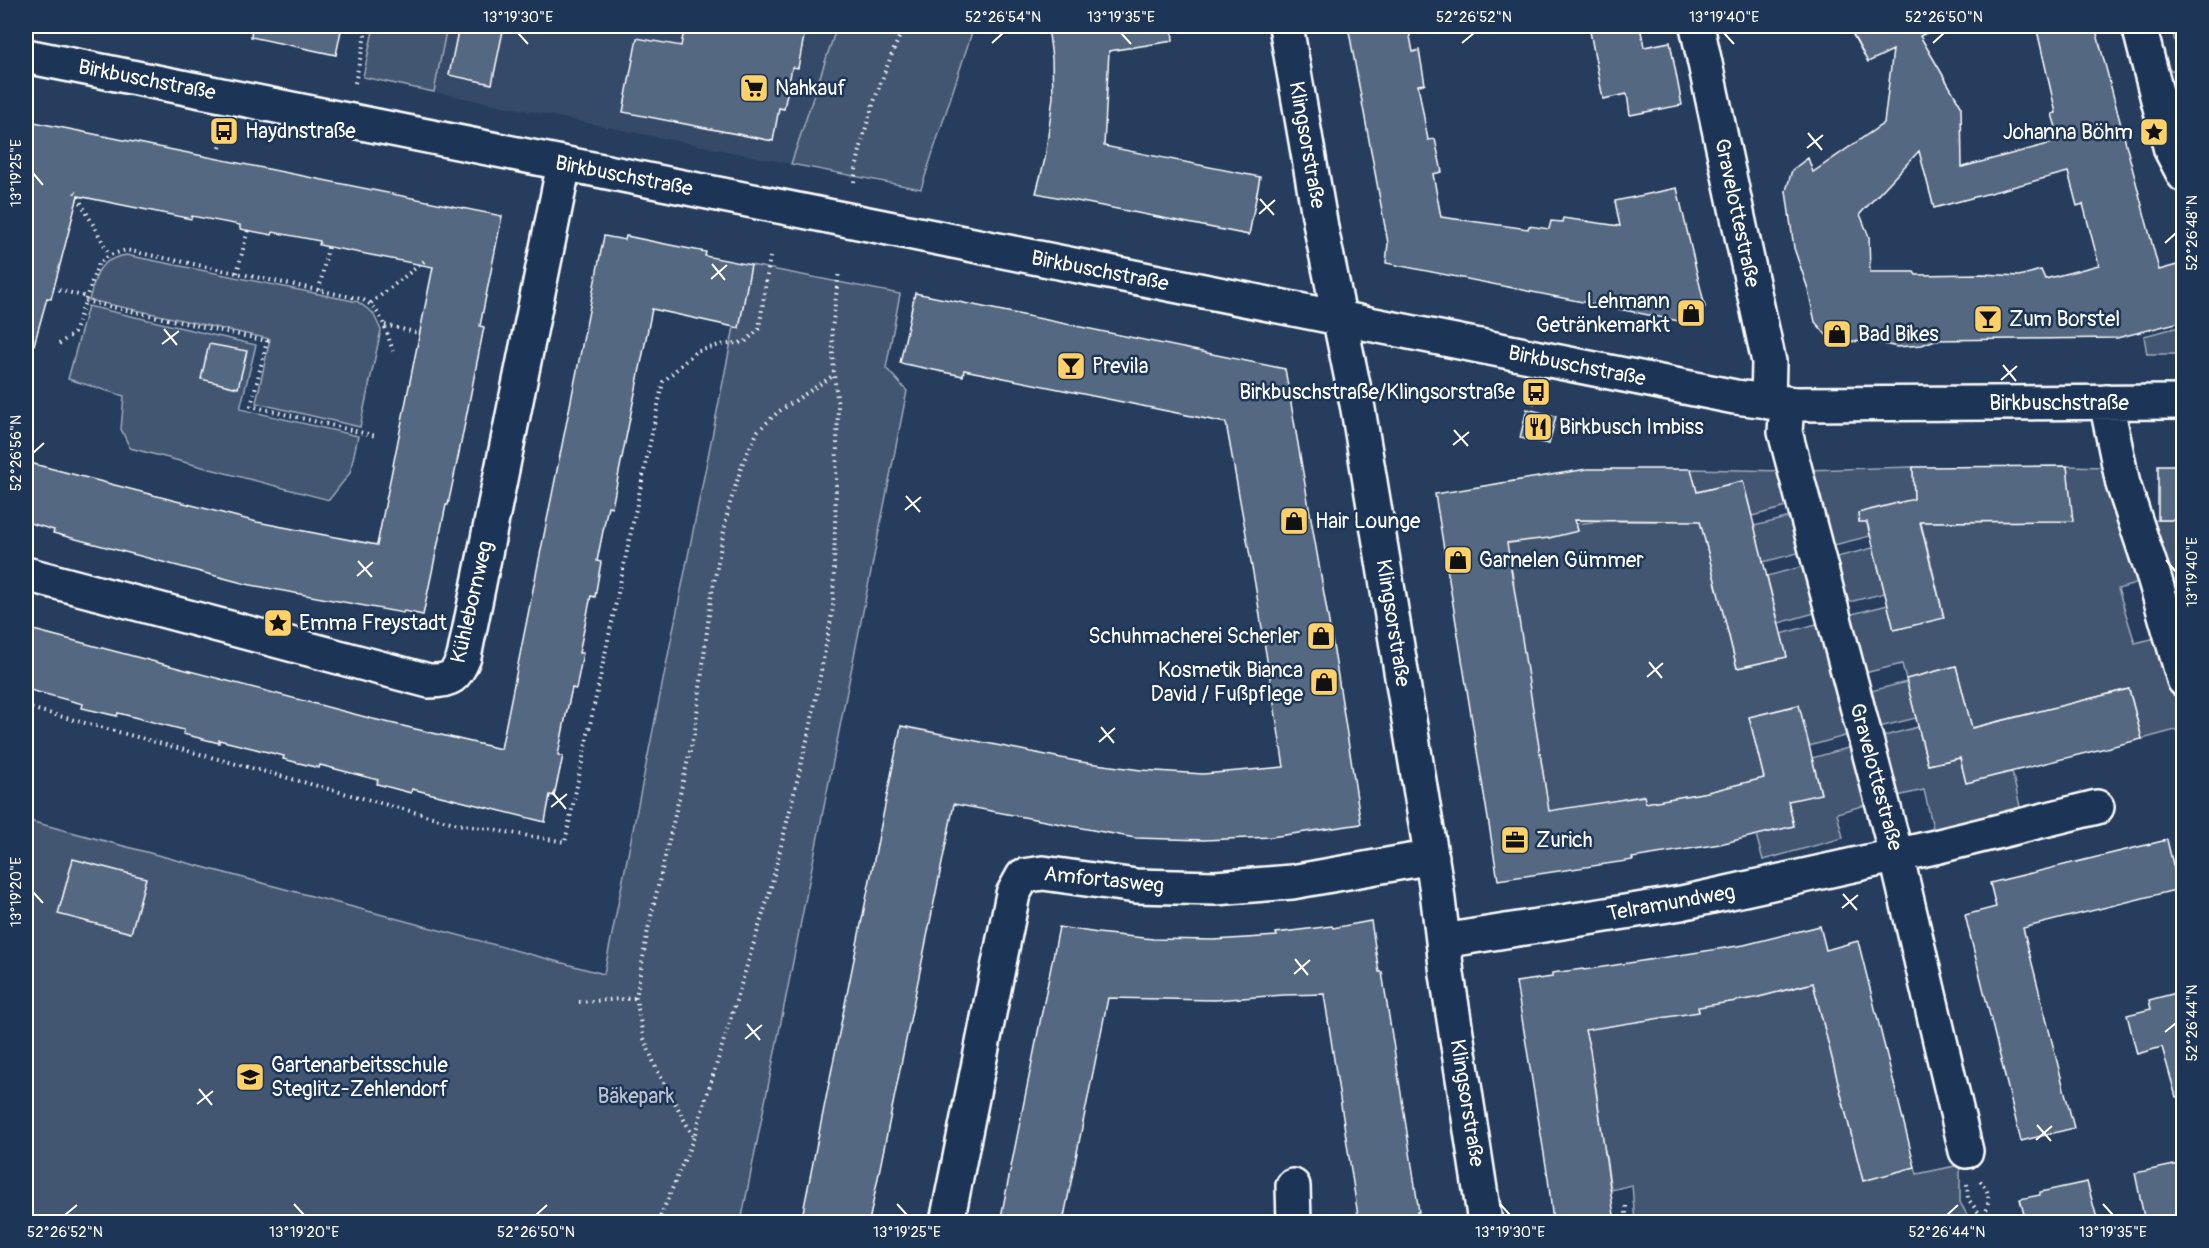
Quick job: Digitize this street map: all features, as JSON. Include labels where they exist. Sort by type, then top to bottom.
[{"type":"street","name":"Klingsorstraße","points":[[1287,26],[1322,233],[1358,409],[1432,858],[1485,1222]]},
{"type":"street","name":"Gravelottestraße","points":[[1697,26],[1777,403],[1896,854],[1968,1161]]},
{"type":"street","points":[[2139,26],[2171,150],[2184,175]]},
{"type":"street","name":"Birkbuschstraße","points":[[26,56],[1735,397],[1777,403],[2184,402]]},
{"type":"street","name":"Kühlebornweg","points":[[26,574],[429,681],[444,681],[453,677],[464,657],[564,164]]},
{"type":"street","points":[[2106,402],[2123,484],[2154,577],[2184,680]]},
{"type":"street","name":"Telramundweg","points":[[1443,940],[1681,903],[1935,847],[2097,807]]},
{"type":"street","name":"Amfortasweg","points":[[947,1222],[1013,894],[1023,876],[1043,873],[1136,886],[1215,888],[1293,882],[1432,858]]},
{"type":"street","points":[[1293,1186],[1294,1222]]},
{"type":"path","points":[[355,83],[367,26]]},
{"type":"path","points":[[854,182],[859,151],[884,71],[904,26]]},
{"type":"path","points":[[220,148],[224,131]]},
{"type":"path","points":[[75,192],[110,255]]},
{"type":"path","points":[[237,273],[248,230]]},
{"type":"path","points":[[319,290],[328,247]]},
{"type":"path","points":[[60,344],[74,333],[94,270],[98,264],[110,255],[126,250],[361,299],[371,303],[377,311],[393,351]]},
{"type":"path","points":[[26,707],[458,824],[565,842],[663,382],[695,352],[720,345],[745,342],[759,329],[770,257]]},
{"type":"path","points":[[371,303],[427,259]]},
{"type":"path","points":[[658,1222],[694,1137],[770,891],[812,724],[833,608],[838,405],[832,330],[839,271]]},
{"type":"path","points":[[53,288],[85,299],[267,341],[251,406],[376,436]]},
{"type":"path","points":[[384,325],[419,333]]},
{"type":"path","points":[[694,1137],[651,1057],[643,1036],[636,998],[648,930],[695,730],[711,598],[731,500],[743,462],[758,431],[778,412],[834,375]]},
{"type":"path","points":[[1533,404],[1536,392]]},
{"type":"path","points":[[579,1002],[636,998]]},
{"type":"path","points":[[1968,1161],[1968,1199],[1984,1220]]},
{"type":"path","points":[[1968,1161],[1986,1187],[1989,1196],[1984,1220]]},
{"type":"path","points":[[1626,1206],[1626,1222]]},
{"type":"shaded area","points":[[447,26],[837,26],[791,164],[434,92]]},
{"type":"green space","points":[[374,26],[447,26],[434,92],[363,77]]},
{"type":"green space","points":[[837,26],[974,26],[921,189],[791,164]]},
{"type":"green space","points":[[2171,26],[2183,26],[2183,160],[2158,70],[2182,70]]},
{"type":"green space","points":[[126,255],[358,302],[373,313],[381,330],[360,427],[256,403],[270,339],[89,300],[96,275],[103,265]]},
{"type":"green space","name":"Bäkepark","points":[[751,265],[900,294],[886,368],[907,391],[741,1222],[26,1222],[26,820],[604,974],[734,327]]},
{"type":"green space","points":[[88,306],[256,345],[240,409],[358,436],[350,473],[329,500],[130,448],[121,429],[124,396],[68,379]]},
{"type":"green space","points":[[2183,326],[2183,354],[2147,354],[2144,336]]},
{"type":"green space","points":[[2067,466],[2105,467],[2146,581],[2118,589],[2135,643],[2164,636],[2183,710],[2183,728],[2142,739],[2129,689],[1972,728],[1956,666],[1906,679],[1902,664],[1860,674],[1844,616],[1888,605],[1894,629],[1944,617],[1921,522],[2072,521]]},
{"type":"green space","points":[[1913,467],[1914,501],[1864,511],[1870,536],[1826,547],[1805,470]]},
{"type":"green space","points":[[1691,469],[1788,471],[1798,504],[1752,516],[1743,481],[1697,492]]},
{"type":"green space","points":[[1799,515],[1809,550],[1763,562],[1754,526]]},
{"type":"green space","points":[[1699,516],[1737,668],[1787,657],[1781,634],[1827,621],[1852,734],[1809,746],[1798,705],[1749,717],[1764,778],[1708,792],[1646,803],[1643,795],[1544,815],[1545,786],[1540,753],[1537,752],[1512,584],[1514,583],[1511,566],[1505,567],[1497,542],[1511,543],[1578,530],[1576,524],[1591,522],[1669,520]]},
{"type":"green space","points":[[2183,520],[2183,613],[2152,521]]},
{"type":"green space","points":[[1873,548],[1885,593],[1841,604],[1829,559]]},
{"type":"green space","points":[[1812,564],[1825,610],[1779,623],[1767,576]]},
{"type":"green space","points":[[1907,682],[1916,718],[1871,729],[1863,693]]},
{"type":"green space","points":[[1918,727],[1928,765],[1960,758],[1966,782],[2012,772],[2022,815],[1935,836],[1924,790],[1888,798],[1873,739]]},
{"type":"green space","points":[[1855,746],[1869,804],[1837,813],[1843,838],[1763,860],[1756,835],[1794,826],[1788,801],[1821,793],[1812,758]]},
{"type":"green space","points":[[1813,983],[1863,1180],[1915,1167],[1917,1174],[1960,1165],[1960,1202],[1971,1222],[1635,1222],[1632,1185],[1611,1190],[1605,1150],[1602,1150],[1598,1126],[1601,1125],[1596,1088],[1580,1028],[1597,1028],[1699,1012],[1698,1007],[1755,998]]},
{"type":"building","points":[[252,26],[342,26],[336,55],[251,37]]},
{"type":"building","points":[[459,26],[504,26],[492,84],[449,75]]},
{"type":"building","points":[[685,26],[806,26],[798,68],[792,67],[784,109],[779,108],[773,141],[623,112],[637,38],[681,46]]},
{"type":"building","points":[[1048,26],[1172,26],[1173,41],[1109,51],[1104,146],[1260,177],[1249,235],[1036,193],[1045,159],[1053,97]]},
{"type":"building","points":[[1348,26],[1408,26],[1413,52],[1419,50],[1425,84],[1418,85],[1428,140],[1435,139],[1442,172],[1433,174],[1441,217],[1528,229],[1529,226],[1549,229],[1551,221],[1562,222],[1563,218],[1620,226],[1615,201],[1677,188],[1705,307],[1689,323],[1386,263],[1388,243]]},
{"type":"building","points":[[1589,26],[1640,26],[1644,47],[1670,42],[1682,105],[1630,115],[1627,94],[1603,99]]},
{"type":"building","points":[[1848,26],[1941,26],[1920,36],[1961,106],[1962,167],[2060,141],[2052,114],[2056,113],[2036,26],[2095,26],[2159,270],[2184,263],[2184,321],[2117,338],[1935,340],[1922,345],[1897,347],[1871,341],[1840,342],[1829,338],[1815,322],[1808,289],[1794,248],[1786,191],[1792,170],[1808,158],[1813,172],[1884,123],[1893,50],[1868,62]],"holes":[[[1919,151],[1934,208],[2068,172],[2077,206],[2083,204],[2099,265],[2045,279],[2041,270],[2019,276],[1870,272],[1869,237],[1860,214]]]},
{"type":"building","points":[[29,121],[502,216],[480,326],[484,327],[423,615],[246,584],[53,533],[54,530],[26,522],[26,462],[257,522],[377,545],[433,267],[319,245],[320,241],[273,232],[272,235],[240,229],[240,225],[192,216],[191,219],[78,196],[51,299],[47,298],[34,345],[26,344],[26,135]]},
{"type":"building","points":[[604,236],[625,240],[626,236],[706,252],[705,256],[751,265],[739,328],[652,309],[612,507],[608,506],[597,561],[601,562],[595,597],[591,596],[579,653],[583,653],[576,689],[572,688],[558,755],[563,756],[554,796],[550,795],[545,822],[412,789],[411,793],[377,784],[378,780],[320,765],[319,768],[283,759],[284,756],[219,740],[219,743],[183,734],[184,730],[118,713],[117,716],[82,708],[83,704],[26,689],[26,628],[373,719],[501,749]]},
{"type":"building","points":[[915,293],[1285,369],[1335,657],[1361,824],[1271,837],[1204,840],[1135,838],[954,804],[869,1222],[801,1222],[901,726],[1081,762],[1141,770],[1203,774],[1284,767],[1255,584],[1226,423],[964,370],[963,376],[900,363]]},
{"type":"building","points":[[209,344],[247,351],[238,388],[201,379]]},
{"type":"building","name":"Birkbusch Imbiss","points":[[1527,409],[1556,416],[1549,444],[1520,438]]},
{"type":"building","points":[[2158,465],[2184,465],[2184,520],[2158,520]]},
{"type":"building","points":[[2067,466],[2073,521],[1920,522],[1944,618],[1894,630],[1867,522],[1859,522],[1858,513],[1914,499],[1913,467]]},
{"type":"building","points":[[1587,469],[1691,469],[1697,492],[1743,481],[1787,657],[1737,668],[1700,521],[1575,520],[1578,531],[1549,538],[1507,543],[1549,811],[1644,796],[1646,803],[1708,792],[1764,778],[1749,717],[1799,705],[1821,794],[1788,801],[1794,826],[1720,844],[1632,858],[1633,860],[1498,880],[1435,494]]},
{"type":"building","points":[[1956,666],[1972,728],[2129,689],[2142,739],[1966,783],[1960,758],[1928,765],[1906,679]]},
{"type":"building","points":[[2167,840],[2179,889],[2023,928],[2074,1128],[2021,1141],[1965,915],[1996,907],[1990,883]]},
{"type":"building","points":[[73,859],[146,878],[131,933],[58,914]]},
{"type":"building","points":[[1371,921],[1379,972],[1382,972],[1419,1222],[1359,1222],[1324,994],[1215,1000],[1108,998],[1063,1222],[1000,1222],[1059,927],[1153,939],[1214,940],[1277,936],[1276,933],[1332,926],[1333,928]]},
{"type":"building","points":[[1820,926],[1826,950],[1858,941],[1915,1167],[1863,1181],[1813,983],[1755,998],[1698,1007],[1699,1012],[1585,1030],[1590,1050],[1615,1222],[1553,1222],[1516,982],[1552,977],[1552,973],[1744,945]]},
{"type":"building","points":[[2184,991],[2184,1096],[2176,1097],[2162,1047],[2137,1054],[2127,1015],[2151,1009],[2149,1000]]},
{"type":"building","points":[[2184,1163],[2184,1215],[2145,1222],[2135,1173]]},
{"type":"building","points":[[2087,1182],[2098,1222],[2026,1222],[2020,1199],[2040,1195],[2040,1192]]},
{"type":"place","name":"Nahkauf","points":[[754,88]]},
{"type":"place","name":"Haydnstraße","points":[[224,131]]},
{"type":"place","name":"Johanna Böhm","points":[[2154,132]]},
{"type":"place","name":"Lehmann Getränkemarkt","points":[[1691,313]]},
{"type":"place","name":"Zum Borstel","points":[[1988,319]]},
{"type":"place","name":"Bad Bikes","points":[[1837,334]]},
{"type":"place","name":"Previla","points":[[1071,366]]},
{"type":"place","name":"Birkbuschstraße/Klingsorstraße","points":[[1536,392]]},
{"type":"place","name":"Birkbusch Imbiss","points":[[1538,427]]},
{"type":"place","name":"Hair Lounge","points":[[1294,521]]},
{"type":"place","name":"Garnelen Gümmer","points":[[1458,560]]},
{"type":"place","name":"Emma Freystadt","points":[[278,623]]},
{"type":"place","name":"Schuhmacherei Scherler","points":[[1321,636]]},
{"type":"place","name":"Kosmetik Bianca David / Fußpflege","points":[[1324,682]]},
{"type":"place","name":"Zurich","points":[[1515,840]]},
{"type":"place","name":"Gartenarbeitsschule Steglitz-Zehlendorf","points":[[250,1077]]}]
